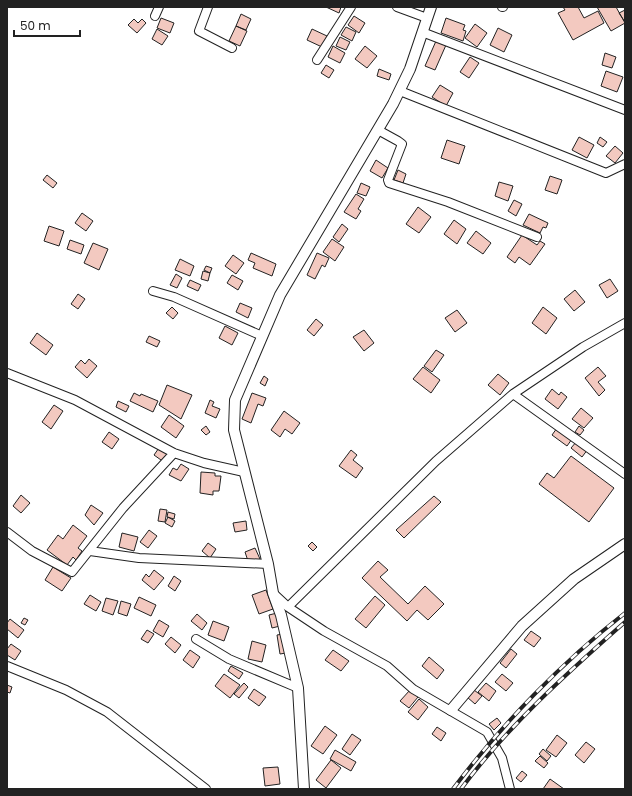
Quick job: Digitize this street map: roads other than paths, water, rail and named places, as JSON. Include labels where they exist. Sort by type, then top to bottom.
[{"type":"street","points":[[155,16],[158,7]]},
{"type":"street","points":[[208,7],[199,32],[232,48]]},
{"type":"street","points":[[317,60],[351,7]]},
{"type":"street","points":[[397,7],[427,18]]},
{"type":"street","points":[[304,789],[298,688],[281,615],[273,593],[268,564],[234,430],[235,400],[280,295],[400,91],[410,69],[431,7]]},
{"type":"street","points":[[422,32],[625,110]]},
{"type":"street","points":[[400,91],[606,172],[625,164]]},
{"type":"street","points":[[378,130],[402,144],[388,180],[389,183],[448,202],[537,237]]},
{"type":"street","points":[[153,291],[174,297],[262,336]]},
{"type":"street","points":[[288,607],[436,461],[513,394],[583,347],[625,323]]},
{"type":"street","points":[[7,372],[75,400],[174,453],[204,463],[244,472]]},
{"type":"street","points":[[513,394],[625,474]]},
{"type":"street","points":[[7,532],[32,551],[72,572],[124,508],[174,453]]},
{"type":"street","points":[[451,710],[522,626],[574,579],[625,544]]},
{"type":"street","points":[[90,551],[139,558],[268,564]]},
{"type":"street","points":[[273,593],[288,607],[324,631],[387,666],[413,689],[487,732],[502,758],[510,789]]},
{"type":"street","points":[[196,639],[229,659],[298,688]]},
{"type":"street","points":[[7,666],[66,690],[108,712],[206,789]]},
{"type":"railway","points":[[453,789],[491,741],[533,695],[578,652],[625,613]]},
{"type":"railway","points":[[461,789],[498,744],[538,701],[625,622]]}]
